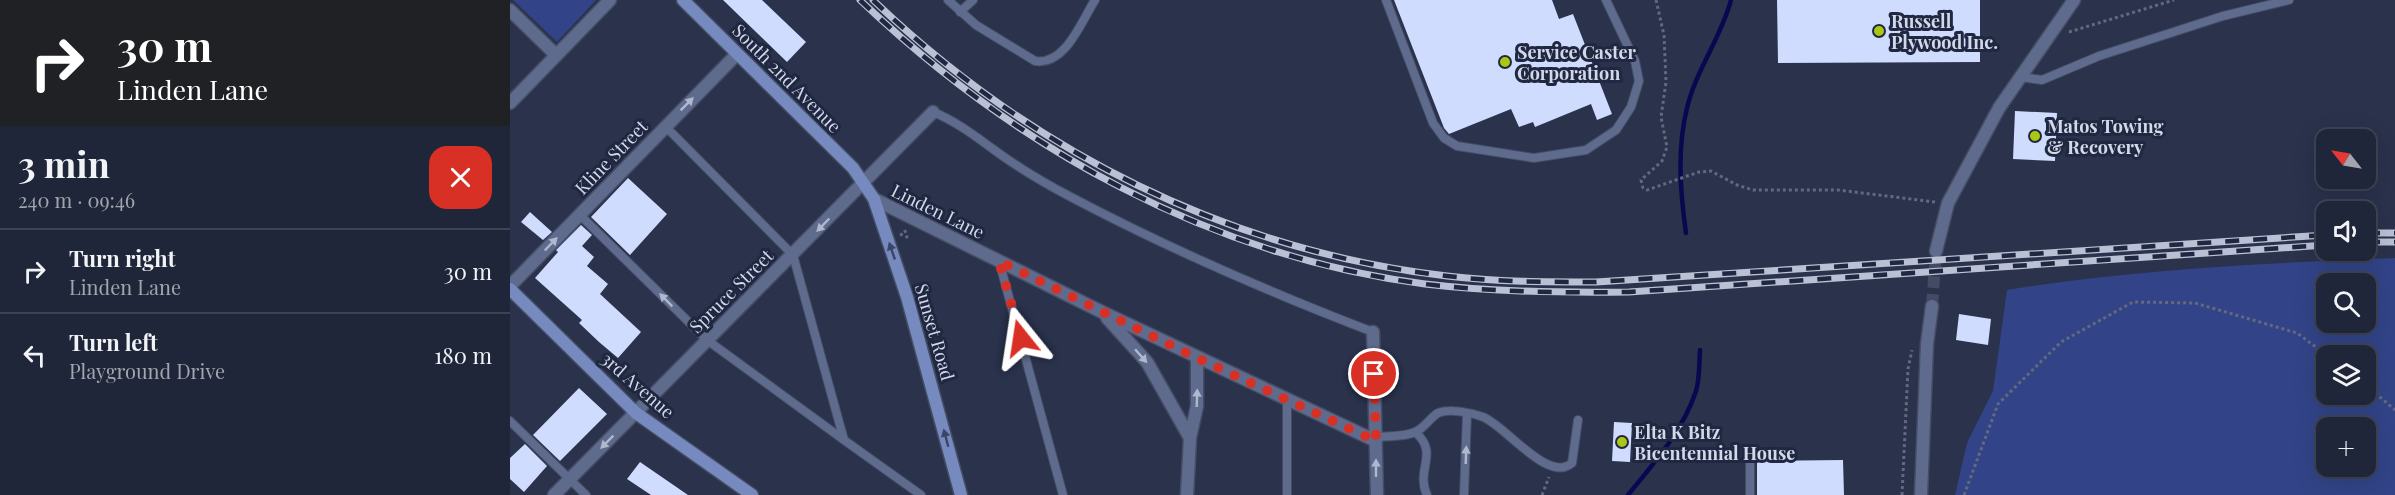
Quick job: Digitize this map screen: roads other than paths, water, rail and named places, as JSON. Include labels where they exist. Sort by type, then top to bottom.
[{"type":"street","points":[[510,103],[610,0]]},
{"type":"street","name":"South 2nd Avenue","points":[[683,0],[853,168],[864,183]]},
{"type":"street","points":[[1936,251],[1948,203],[1999,108],[2074,0]]},
{"type":"street","points":[[510,10],[556,55]]},
{"type":"street","name":"Kline Street","points":[[510,287],[737,54]]},
{"type":"street","name":"Spruce Street","points":[[554,495],[933,112]]},
{"type":"street","name":"Sunset Road","points":[[864,183],[874,199],[908,297],[961,495]]},
{"type":"street","name":"Linden Lane","points":[[874,199],[1197,358],[1376,439]]},
{"type":"street","name":"3rd Avenue","points":[[510,287],[636,413],[752,495]]},
{"type":"street","points":[[1921,495],[1927,344],[1932,306]]},
{"type":"street","points":[[1102,312],[1147,362],[1190,438]]},
{"type":"street","points":[[1373,332],[1377,495]]},
{"type":"street","points":[[1187,495],[1190,438],[1197,406],[1197,358]]},
{"type":"lane","points":[[948,0],[976,25],[1035,60],[1045,62],[1052,60],[1065,49],[1095,0]]},
{"type":"lane","points":[[960,12],[973,0]]},
{"type":"lane","points":[[1386,0],[1433,123],[1444,138],[1457,146],[1534,158],[1586,150],[1616,130],[1631,107],[1639,81],[1635,61],[1606,0]]},
{"type":"lane","points":[[2020,77],[2042,80],[2122,49],[2223,16],[2289,0]]},
{"type":"lane","points":[[933,112],[948,118],[1014,164],[1158,241],[1277,295],[1373,332]]},
{"type":"lane","points":[[665,126],[793,255],[844,440]]},
{"type":"lane","points":[[580,215],[707,340],[921,495]]},
{"type":"lane","points":[[999,261],[1063,495]]},
{"type":"lane","points":[[1287,398],[1287,495]]},
{"type":"lane","points":[[1376,439],[1415,432],[1438,414],[1450,411],[1495,423],[1538,459],[1553,466],[1567,466],[1572,463],[1578,420]]},
{"type":"lane","points":[[1464,495],[1467,414]]},
{"type":"lane","points":[[510,421],[586,495]]},
{"type":"lane","points":[[1415,432],[1425,441],[1428,452],[1423,476],[1427,495]]},
{"type":"lane","points":[[1750,464],[1750,495]]},
{"type":"waterway","points":[[1686,233],[1680,170],[1684,123],[1691,94],[1727,14],[1731,0]]},
{"type":"waterway","points":[[1628,495],[1667,446],[1690,406],[1699,376],[1700,350]]},
{"type":"tunnel","points":[[1932,306],[1936,251]]},
{"type":"railway","points":[[860,0],[920,54],[984,103],[1050,148],[1120,187],[1192,221],[1268,249],[1345,270],[1425,284],[1476,289],[1629,292],[2316,246]]},
{"type":"railway","points":[[873,0],[934,54],[999,103],[1067,147],[1138,185],[1211,218],[1288,244],[1366,263],[1466,278],[1596,282],[2316,236]]},
{"type":"railway","points":[[2376,233],[2395,233]]},
{"type":"railway","points":[[2376,242],[2395,242]]},
{"type":"place","name":"Russell Plywood Inc.","points":[[1879,31]]},
{"type":"place","name":"Service Caster Corporation","points":[[1505,62]]},
{"type":"place","name":"Matos Towing & Recovery","points":[[2035,136]]},
{"type":"place","name":"Elta K Bitz Bicentennial House","points":[[1622,442]]}]
